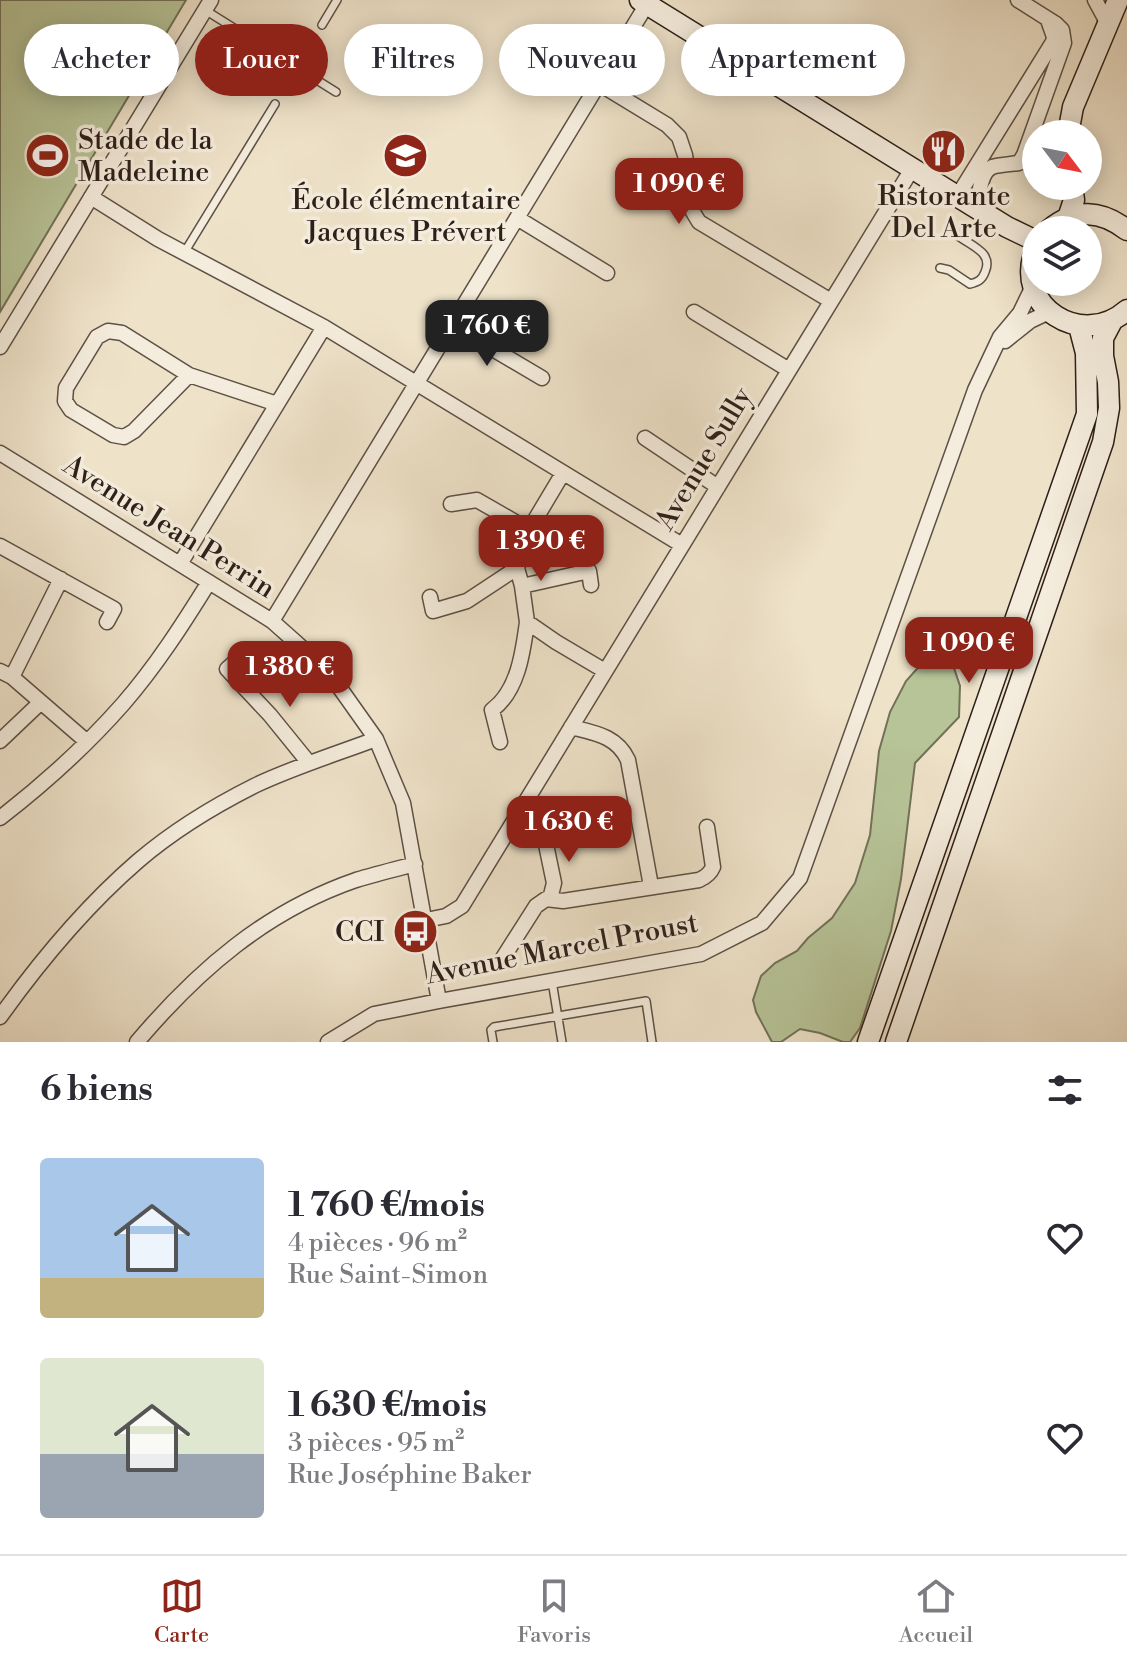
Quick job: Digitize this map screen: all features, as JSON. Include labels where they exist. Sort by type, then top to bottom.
[{"type":"main road","points":[[1071,120],[1073,107],[1118,0]]},
{"type":"main road","points":[[643,2],[1022,234]]},
{"type":"main road","points":[[1076,216],[1100,216]]},
{"type":"main road","points":[[1102,217],[1123,222]]},
{"type":"main road","points":[[1038,296],[1049,312],[1079,326],[1090,327],[1119,315]]},
{"type":"main road","points":[[896,1042],[1103,442],[1109,408],[1103,338],[1119,315]]},
{"type":"main road","points":[[868,1042],[1087,414],[1086,353],[1079,326]]},
{"type":"street","points":[[978,209],[984,175],[992,167],[1019,163],[1024,155],[1064,43],[1062,30],[1018,0]]},
{"type":"street","points":[[1095,0],[1108,24]]},
{"type":"street","points":[[631,24],[643,2]]},
{"type":"street","points":[[0,347],[208,5]]},
{"type":"street","points":[[957,197],[1053,42],[1048,18]]},
{"type":"street","points":[[272,621],[590,96]]},
{"type":"street","points":[[619,96],[667,125],[679,137],[685,155],[693,212],[699,222],[831,301]]},
{"type":"street","name":"Avenue Sully","points":[[426,920],[446,916],[462,906],[912,169]]},
{"type":"street","points":[[91,197],[158,239],[324,327],[682,545]]},
{"type":"street","points":[[517,218],[607,273]]},
{"type":"street","name":"Avenue Marcel Proust","points":[[328,1042],[374,1014],[701,954],[762,923],[800,878],[975,390],[1000,337],[1020,313],[1028,296]]},
{"type":"street","points":[[694,312],[789,370]]},
{"type":"street","name":"Avenue Marcel Proust","points":[[996,348],[1030,321],[1049,312]]},
{"type":"street","points":[[452,325],[542,378]]},
{"type":"street","points":[[180,564],[324,327]]},
{"type":"street","points":[[189,375],[134,431],[124,437],[113,435],[71,410],[65,401],[66,388],[97,337],[108,331],[122,333],[189,375],[277,404]]},
{"type":"street","points":[[645,438],[718,487]]},
{"type":"street","name":"Avenue Jean Perrin","points":[[0,453],[272,621],[337,684],[376,739],[403,803],[439,1001]]},
{"type":"street","points":[[500,742],[492,710],[502,703],[514,681],[523,653],[527,622],[517,568],[529,530],[563,473]]},
{"type":"street","points":[[451,504],[477,500],[529,530]]},
{"type":"street","points":[[0,546],[114,609],[107,622]]},
{"type":"street","points":[[430,597],[433,611],[467,601],[517,568]]},
{"type":"street","points":[[522,586],[589,571],[591,585]]},
{"type":"street","points":[[61,579],[6,674],[86,741]]},
{"type":"street","points":[[0,818],[35,791],[122,705],[184,622],[209,582]]},
{"type":"street","points":[[527,622],[605,671]]},
{"type":"street","points":[[236,661],[227,669],[309,763]]},
{"type":"street","points":[[0,741],[41,702]]},
{"type":"street","points":[[571,727],[605,736],[624,751],[651,886]]},
{"type":"street","points":[[2,1008],[103,894],[139,860],[177,831],[259,784],[376,739]]},
{"type":"street","points":[[501,961],[536,906],[546,899],[563,901],[706,877],[713,867],[707,827]]},
{"type":"street","points":[[543,830],[554,883],[550,899]]},
{"type":"street","points":[[137,1042],[188,985],[224,953],[263,925],[308,900],[344,885],[415,864]]},
{"type":"lane","points":[[323,24],[337,0]]},
{"type":"lane","points":[[208,5],[336,92]]},
{"type":"lane","points":[[184,253],[275,104]]},
{"type":"lane","points":[[940,268],[949,270],[970,284],[979,281],[987,269],[984,254],[954,235],[949,225]]},
{"type":"lane","points":[[552,981],[562,1042]]},
{"type":"lane","points":[[493,1042],[491,1030],[494,1027],[646,1001],[652,1042]]},
{"type":"green space","name":"Stade de la Madeleine","points":[[0,0],[186,0],[172,24],[24,24],[24,96],[129,96],[0,312]]},
{"type":"green space","points":[[937,655],[950,656],[960,686],[959,717],[915,763],[901,879],[891,931],[860,1028],[850,1042],[800,1029],[781,1042],[772,1042],[753,1000],[761,976],[775,963],[797,951],[832,918],[855,883],[870,835],[879,751],[890,712],[906,681],[924,661]]},
{"type":"place","name":"Ristorante Del Arte","points":[[944,151]]},
{"type":"place","name":"Stade de la Madeleine","points":[[47,156]]},
{"type":"place","name":"École élémentaire Jacques Prévert","points":[[406,156]]},
{"type":"place","name":"CCI","points":[[415,932]]}]
